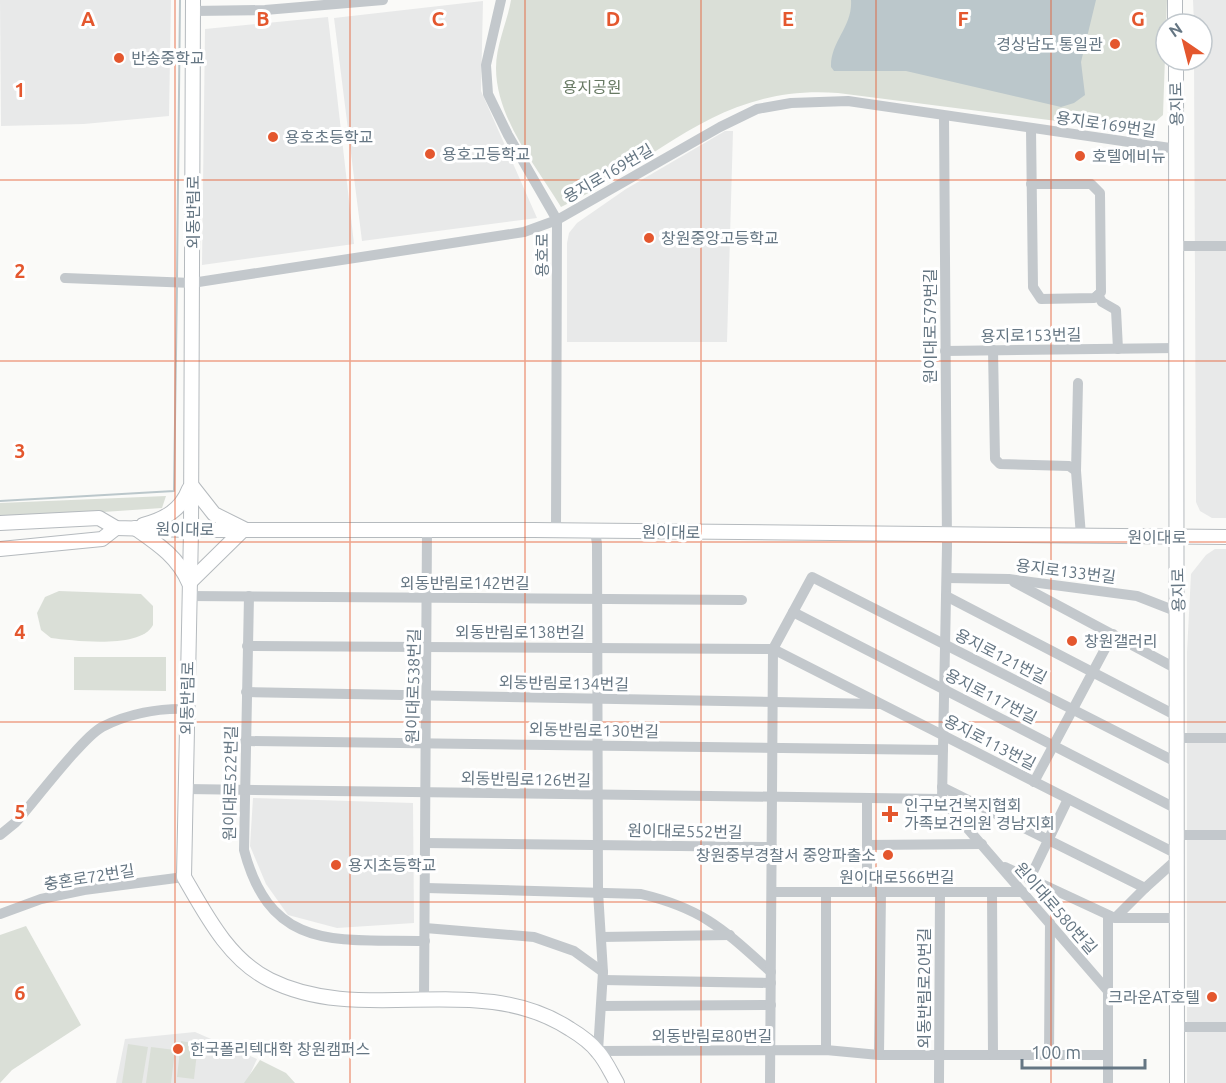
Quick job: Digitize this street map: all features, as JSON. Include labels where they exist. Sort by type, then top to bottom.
[{"type":"main road","name":"외동반림로","points":[[184,877],[190,530],[188,283],[193,6]]},
{"type":"main road","name":"용지로","points":[[1176,72],[1178,612],[1175,808],[1176,1083]]},
{"type":"main road","points":[[134,527],[156,521],[183,504],[190,484]]},
{"type":"main road","points":[[189,590],[244,529],[214,514],[190,484]]},
{"type":"main road","name":"원이대로","points":[[0,523],[99,518],[116,528],[190,530],[556,530],[1226,537]]},
{"type":"main road","points":[[134,527],[164,548],[182,567],[189,590]]},
{"type":"main road","name":"원이대로","points":[[0,549],[102,539],[116,528]]},
{"type":"main road","points":[[184,877],[211,924],[237,956],[268,980],[303,993],[347,1000],[424,998],[495,1001],[524,1006],[556,1019],[598,1051],[617,1083]]},
{"type":"street","points":[[193,6],[265,10],[383,0]]},
{"type":"street","name":"용호로","points":[[501,0],[486,65],[488,94],[508,135],[557,220],[556,530]]},
{"type":"street","name":"용지로169번길","points":[[65,278],[188,283],[524,232],[557,220],[720,127],[757,109],[791,103],[848,100],[1177,149]]},
{"type":"street","name":"원이대로579번길","points":[[944,116],[947,535]]},
{"type":"street","name":"용지로169번길","points":[[1031,129],[1033,287],[1041,299],[1094,298],[1098,295]]},
{"type":"street","points":[[1031,184],[1091,184],[1100,194],[1101,292],[1098,295],[1102,302],[1116,310],[1118,349]]},
{"type":"street","points":[[1177,246],[1226,246]]},
{"type":"street","name":"용지로153번길","points":[[945,351],[1176,348]]},
{"type":"street","points":[[993,350],[995,459],[1000,464],[1011,465],[1069,465],[1076,471]]},
{"type":"street","points":[[1078,383],[1076,471],[1081,536]]},
{"type":"street","name":"원이대로538번길","points":[[424,998],[428,530]]},
{"type":"street","points":[[595,531],[598,892],[603,976],[598,1051]]},
{"type":"street","points":[[942,799],[947,535]]},
{"type":"street","name":"용지로121번길","points":[[793,612],[812,577],[1176,762]]},
{"type":"street","name":"용지로133번길","points":[[947,578],[1009,579],[1137,596],[1178,612]]},
{"type":"street","points":[[1009,579],[1177,669]]},
{"type":"street","name":"외동반림로142번길","points":[[189,590],[249,596],[742,600]]},
{"type":"street","name":"원이대로522번길","points":[[249,596],[243,850],[250,873],[265,900],[283,921],[328,938],[425,940]]},
{"type":"street","points":[[946,596],[1176,716]]},
{"type":"street","points":[[770,1083],[773,649],[793,612]]},
{"type":"street","name":"용지로117번길","points":[[793,612],[1175,808]]},
{"type":"street","points":[[1034,782],[1113,634]]},
{"type":"street","name":"외동반림로138번길","points":[[247,646],[773,649],[791,657]]},
{"type":"street","name":"용지로113번길","points":[[791,657],[1068,799],[1175,857]]},
{"type":"street","name":"외동반림로134번길","points":[[246,692],[882,704]]},
{"type":"street","points":[[0,835],[16,822],[101,727],[164,708],[187,709]]},
{"type":"street","points":[[1176,738],[1226,738]]},
{"type":"street","name":"외동반림로130번길","points":[[245,741],[943,750]]},
{"type":"street","points":[[942,787],[1145,888]]},
{"type":"street","name":"외동반림로126번길","points":[[186,789],[942,799]]},
{"type":"street","points":[[867,798],[867,892]]},
{"type":"street","name":"원이대로580번길","points":[[942,799],[1108,991]]},
{"type":"street","points":[[1029,880],[1068,799]]},
{"type":"street","points":[[1175,835],[1226,835]]},
{"type":"street","points":[[426,843],[598,845]]},
{"type":"street","points":[[867,845],[981,844]]},
{"type":"street","name":"원이대로552번길","points":[[598,845],[772,847]]},
{"type":"street","points":[[1108,1083],[1111,917],[1145,888],[1175,857]]},
{"type":"street","points":[[997,862],[1029,880],[1111,917],[1175,918]]},
{"type":"street","name":"충혼로72번길","points":[[0,914],[41,899],[84,890],[184,877]]},
{"type":"street","points":[[426,888],[641,894],[673,902],[707,917],[730,935],[771,978]]},
{"type":"street","name":"원이대로566번길","points":[[772,892],[1023,892]]},
{"type":"street","points":[[826,892],[826,1050]]},
{"type":"street","points":[[879,1055],[881,892]]},
{"type":"street","name":"외동반림로20번길","points":[[939,1083],[940,892]]},
{"type":"street","points":[[992,892],[993,1055]]},
{"type":"street","points":[[1049,1055],[1050,923]]},
{"type":"street","points":[[425,928],[534,937],[574,951],[603,976],[771,978]]},
{"type":"street","points":[[601,937],[730,935]]},
{"type":"street","points":[[601,1006],[771,1005]]},
{"type":"street","points":[[1176,1027],[1226,1027]]},
{"type":"street","name":"외동반림로80번길","points":[[598,1051],[826,1050],[879,1055],[1108,1055]]},
{"type":"shaded area","points":[[0,0],[171,0],[169,116],[84,124],[1,126]]},
{"type":"shaded area","points":[[851,0],[1096,0],[1081,62],[1085,95],[1074,103],[1061,107],[906,71],[834,71],[831,67],[832,58],[849,18]]},
{"type":"shaded area","points":[[1193,0],[1226,0],[1226,518],[1212,518],[1200,511],[1196,502],[1194,72],[1214,72],[1214,12],[1194,12]]},
{"type":"shaded area","name":"용호고등학교","points":[[483,1],[481,91],[537,218],[362,241],[334,18]]},
{"type":"shaded area","name":"용호초등학교","points":[[328,17],[354,244],[202,265],[205,29]]},
{"type":"shaded area","name":"창원중앙고등학교","points":[[725,131],[733,131],[727,342],[567,342],[567,243],[569,233],[577,223],[626,189]]},
{"type":"shaded area","points":[[1215,549],[1226,549],[1226,1083],[1187,1083],[1187,652],[1191,574],[1206,555]]},
{"type":"shaded area","name":"용지초등학교","points":[[253,798],[413,803],[414,923],[337,928],[288,915],[266,884],[250,846]]},
{"type":"shaded area","name":"한국폴리텍대학 창원캠퍼스","points":[[195,1032],[257,1059],[246,1083],[116,1083],[125,1039]]},
{"type":"green space","name":"용지공원","points":[[511,0],[1167,0],[1167,12],[1154,12],[1154,72],[1164,72],[1163,115],[1148,128],[1080,124],[838,93],[795,93],[757,101],[723,113],[691,129],[596,189],[561,207],[519,141],[503,105],[498,87],[496,59]]},
{"type":"green space","points":[[166,496],[162,508],[0,519],[0,503]]},
{"type":"green space","points":[[59,591],[141,594],[153,606],[153,625],[146,633],[122,640],[91,642],[51,638],[41,630],[37,613],[45,597]]},
{"type":"green space","points":[[74,657],[166,657],[166,691],[74,690]]},
{"type":"green space","points":[[26,926],[81,1025],[12,1070],[0,1083],[0,935]]},
{"type":"green space","points":[[181,1041],[198,1044],[194,1079],[177,1077]]},
{"type":"green space","points":[[128,1044],[148,1047],[142,1083],[122,1083]]},
{"type":"green space","points":[[151,1047],[175,1050],[171,1083],[146,1083]]},
{"type":"green space","points":[[260,1060],[286,1073],[295,1083],[244,1083]]},
{"type":"waterway","points":[[177,279],[180,0]]},
{"type":"waterway","points":[[0,501],[174,491],[177,285]]},
{"type":"place","name":"경상남도 통일관","points":[[1115,44]]},
{"type":"place","name":"반송중학교","points":[[119,58]]},
{"type":"place","name":"용호초등학교","points":[[273,137]]},
{"type":"place","name":"용호고등학교","points":[[430,154]]},
{"type":"place","name":"호텔에비뉴","points":[[1080,156]]},
{"type":"place","name":"창원중앙고등학교","points":[[649,238]]},
{"type":"place","name":"창원갤러리","points":[[1072,641]]},
{"type":"place","name":"인구보건복지협회 가족보건의원 경남지회","points":[[890,814]]},
{"type":"place","name":"창원중부경찰서 중앙파출소","points":[[888,855]]},
{"type":"place","name":"용지초등학교","points":[[336,865]]},
{"type":"place","name":"크라운AT호텔","points":[[1212,997]]},
{"type":"place","name":"한국폴리텍대학 창원캠퍼스","points":[[178,1049]]}]
